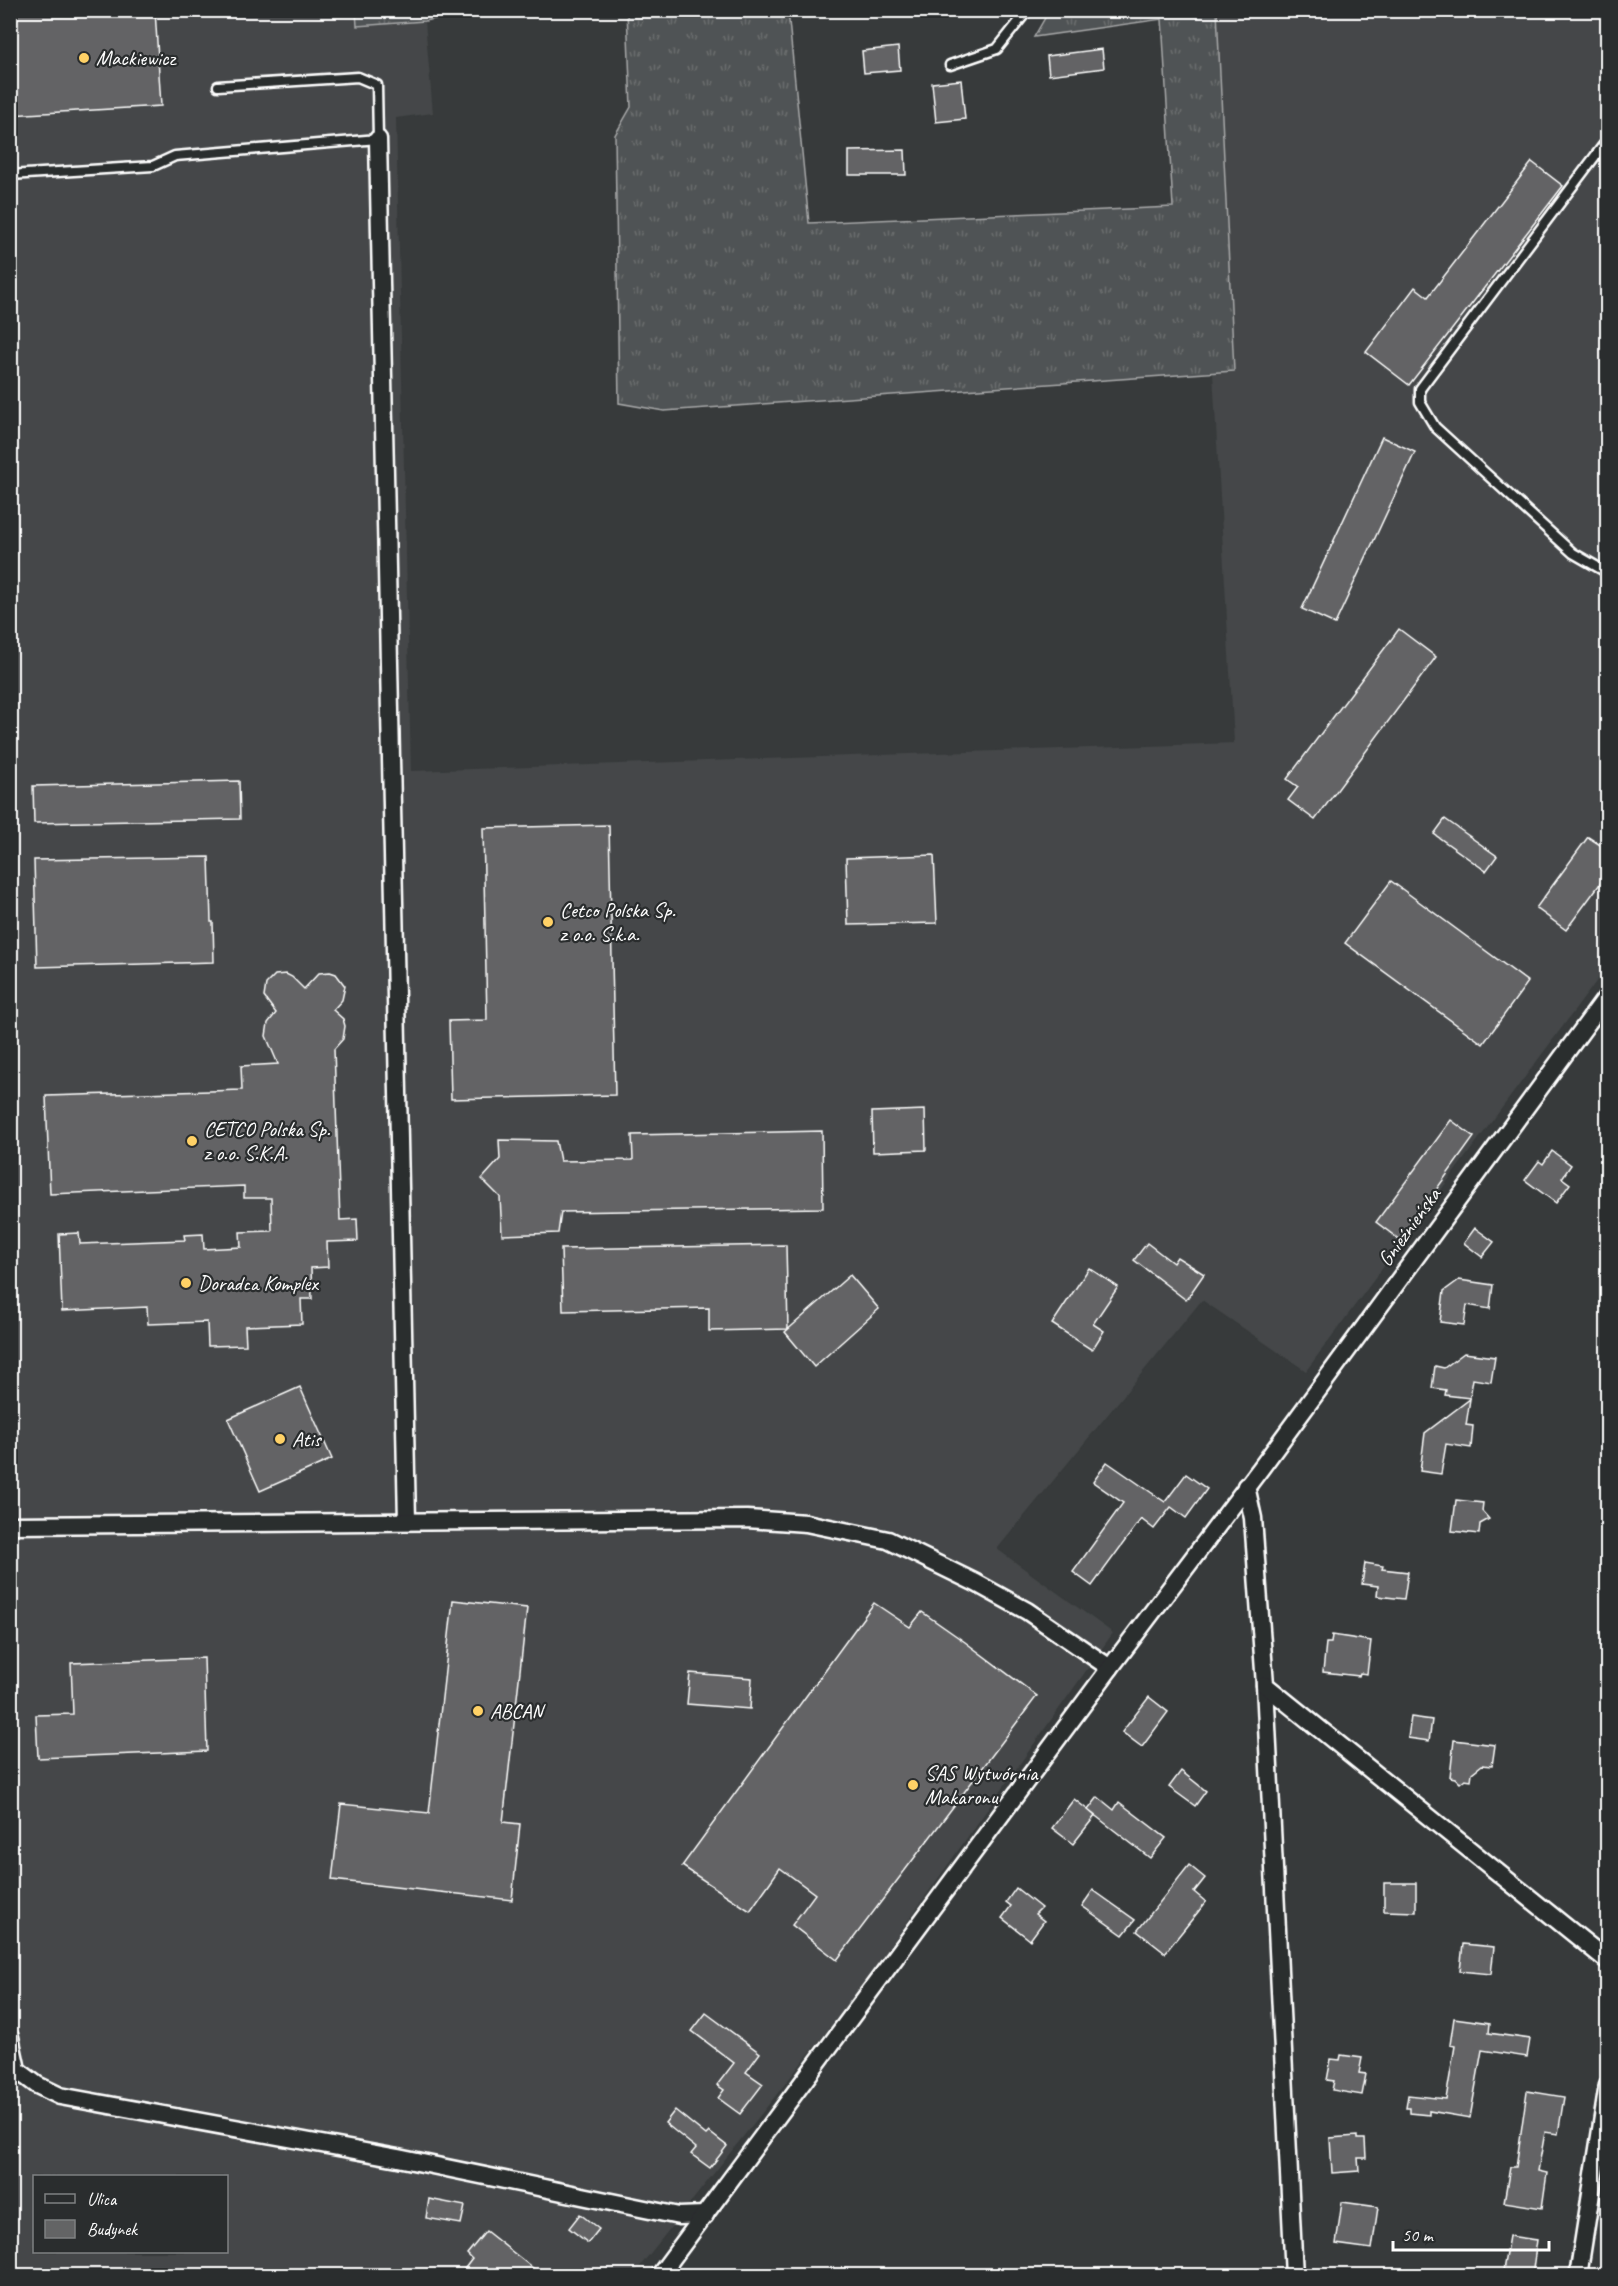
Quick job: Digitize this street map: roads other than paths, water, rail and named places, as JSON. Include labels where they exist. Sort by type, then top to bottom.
[{"type":"street","points":[[378,139],[407,1521]]},
{"type":"street","name":"Gnieźnieńska","points":[[659,2276],[1608,995]]},
{"type":"street","points":[[1246,1486],[1253,1518],[1264,1685],[1294,2276]]},
{"type":"street","points":[[10,1525],[747,1519],[806,1523],[888,1540],[1027,1611],[1110,1668]]},
{"type":"street","points":[[1264,1685],[1608,1961]]},
{"type":"street","points":[[10,2037],[17,2070],[37,2085],[60,2096],[398,2158],[679,2216],[705,2215]]},
{"type":"street","points":[[1578,2276],[1608,2085]]},
{"type":"lane","points":[[950,65],[997,49],[1028,10]]},
{"type":"lane","points":[[10,175],[153,166],[175,156],[378,139],[377,85],[358,77],[218,86]]},
{"type":"lane","points":[[1608,139],[1420,389],[1420,402],[1435,427],[1573,554],[1608,573]]},
{"type":"place","name":"Mackiewicz","points":[[84,58]]},
{"type":"place","name":"Cetco Polska Sp. z o.o. S.k.a.","points":[[548,922]]},
{"type":"place","name":"CETCO Polska Sp. z o.o. S.K.A.","points":[[192,1141]]},
{"type":"place","name":"Doradca Komplex","points":[[186,1283]]},
{"type":"place","name":"Atis","points":[[280,1439]]},
{"type":"place","name":"ABCAN","points":[[478,1711]]},
{"type":"place","name":"SAS Wytwórnia Makaronu","points":[[913,1785]]}]
